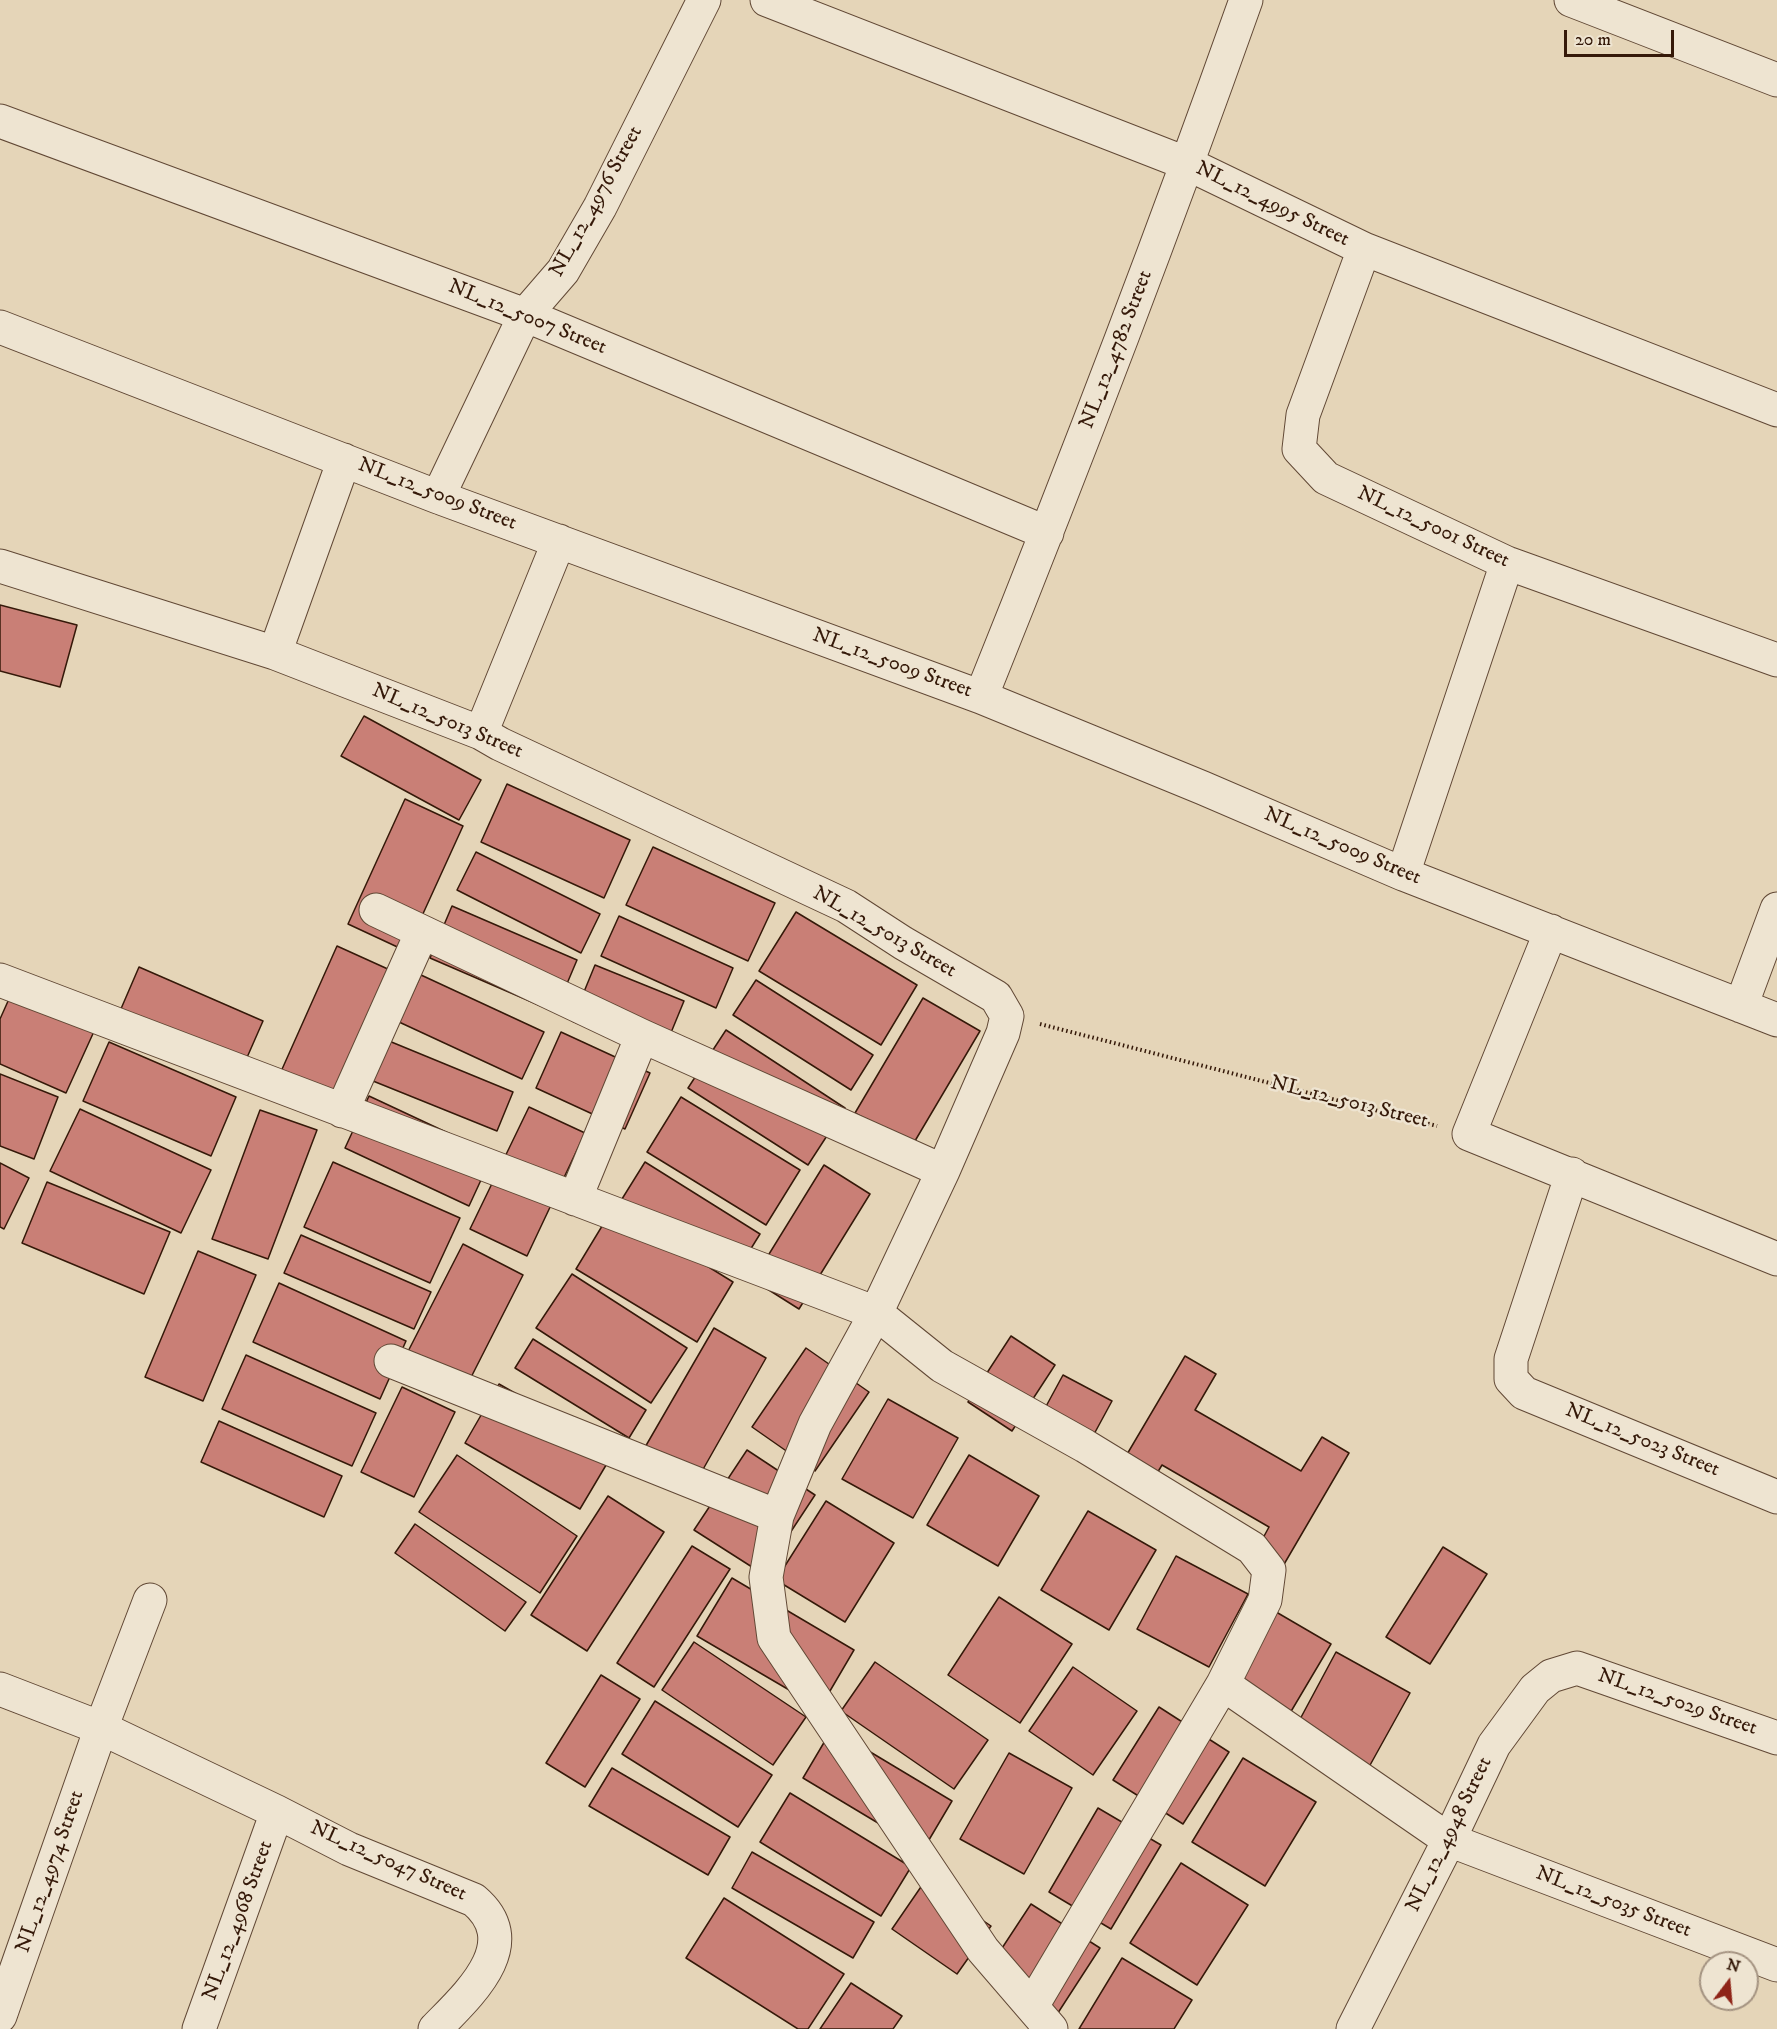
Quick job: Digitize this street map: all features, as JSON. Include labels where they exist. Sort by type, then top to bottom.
[{"type":"street","name":"NL_12_4976 Street","points":[[438,497],[525,315],[563,271],[600,207],[704,0]]},
{"type":"street","name":"NL_12_4995 Street","points":[[767,0],[1188,164],[1365,249],[1777,410]]},
{"type":"street","name":"NL_12_4782 Street","points":[[981,697],[1047,533],[1188,164],[1246,0]]},
{"type":"street","points":[[1571,0],[1777,80]]},
{"type":"street","name":"NL_12_5007 Street","points":[[0,121],[525,315],[1047,533]]},
{"type":"street","name":"NL_12_5001 Street","points":[[1365,249],[1303,415],[1299,449],[1326,478],[1507,563],[1777,660]]},
{"type":"street","name":"NL_12_5009 Street","points":[[0,327],[438,497],[981,697],[1203,788],[1403,874],[1777,1020]]},
{"type":"street","points":[[275,653],[344,460]]},
{"type":"street","points":[[481,733],[559,541]]},
{"type":"street","points":[[1403,874],[1507,563]]},
{"type":"street","name":"NL_12_5013 Street","points":[[0,566],[275,653],[481,733],[500,744],[846,906],[996,998],[1007,1016]]},
{"type":"street","points":[[1741,1006],[1777,909]]},
{"type":"street","points":[[376,910],[642,1036],[943,1171]]},
{"type":"street","points":[[1551,930],[1469,1134],[1777,1259]]},
{"type":"street","points":[[342,1111],[422,932]]},
{"type":"street","points":[[0,980],[876,1313],[942,1366],[1085,1446],[1252,1548],[1269,1570],[1264,1600],[1222,1684],[1041,2017],[983,1950],[774,1638],[766,1577],[777,1516],[815,1424],[876,1313],[943,1171],[1003,1033],[1007,1016]]},
{"type":"street","points":[[574,1199],[642,1036]]},
{"type":"street","name":"NL_12_5023 Street","points":[[1572,1174],[1511,1359],[1511,1380],[1524,1393],[1777,1497]]},
{"type":"street","points":[[391,1361],[777,1516]]},
{"type":"street","name":"NL_12_4974 Street","points":[[0,2016],[101,1728],[150,1600]]},
{"type":"street","name":"NL_12_5029 Street","points":[[1577,1668],[1777,1738]]},
{"type":"street","name":"NL_12_4948 Street","points":[[1353,2029],[1449,1840],[1494,1745],[1535,1689],[1551,1676],[1577,1668]]},
{"type":"street","name":"NL_12_5035 Street","points":[[1222,1684],[1449,1840],[1777,1965]]},
{"type":"street","name":"NL_12_5047 Street","points":[[0,1689],[101,1728],[349,1849],[474,1900],[485,1909],[493,1924],[491,1957],[485,1973],[475,1988],[435,2029]]},
{"type":"street","name":"NL_12_4968 Street","points":[[199,2029],[277,1812]]},
{"type":"path","name":"NL_12_5013 Street","points":[[1007,1016],[1469,1134]]},
{"type":"building","points":[[0,605],[77,625],[60,687],[0,671]]},
{"type":"building","points":[[364,716],[481,780],[459,820],[341,756]]},
{"type":"building","points":[[507,784],[630,840],[604,898],[481,842]]},
{"type":"building","points":[[405,799],[463,826],[406,951],[348,924]]},
{"type":"building","points":[[653,847],[775,903],[748,961],[626,905]]},
{"type":"building","points":[[476,852],[600,914],[581,953],[457,890]]},
{"type":"building","points":[[452,906],[577,960],[555,1012],[430,958]]},
{"type":"building","points":[[796,912],[917,985],[881,1045],[759,971]]},
{"type":"building","points":[[619,916],[733,968],[716,1008],[601,956]]},
{"type":"building","points":[[337,946],[390,970],[332,1099],[279,1076]]},
{"type":"building","points":[[595,965],[684,1001],[661,1057],[572,1021]]},
{"type":"building","points":[[139,967],[263,1021],[238,1078],[114,1025]]},
{"type":"building","points":[[421,975],[544,1032],[522,1079],[399,1022]]},
{"type":"building","points":[[756,980],[873,1055],[851,1090],[733,1015]]},
{"type":"building","points":[[13,990],[96,1027],[66,1093],[0,1064],[0,1019]]},
{"type":"building","points":[[923,998],[980,1031],[912,1146],[855,1113]]},
{"type":"building","points":[[726,1030],[845,1108],[808,1165],[688,1088]]},
{"type":"building","points":[[561,1032],[650,1073],[625,1129],[536,1088]]},
{"type":"building","points":[[389,1041],[513,1092],[497,1131],[373,1081]]},
{"type":"building","points":[[109,1042],[236,1097],[211,1156],[83,1101]]},
{"type":"building","points":[[0,1074],[58,1097],[34,1159],[0,1146]]},
{"type":"building","points":[[369,1096],[493,1154],[469,1206],[345,1148]]},
{"type":"building","points":[[681,1097],[800,1170],[766,1225],[647,1152]]},
{"type":"building","points":[[529,1107],[585,1133],[527,1256],[470,1229]]},
{"type":"building","points":[[80,1109],[211,1170],[181,1233],[50,1171]]},
{"type":"building","points":[[260,1110],[317,1130],[268,1259],[212,1239]]},
{"type":"building","points":[[333,1162],[460,1218],[430,1283],[304,1227]]},
{"type":"building","points":[[645,1162],[760,1234],[734,1276],[617,1207]]},
{"type":"building","points":[[0,1163],[29,1178],[4,1229],[0,1227]]},
{"type":"building","points":[[824,1165],[870,1194],[799,1309],[753,1280]]},
{"type":"building","points":[[47,1182],[170,1232],[144,1294],[22,1243]]},
{"type":"building","points":[[613,1208],[733,1282],[697,1342],[576,1269]]},
{"type":"building","points":[[301,1235],[431,1292],[414,1329],[284,1273]]},
{"type":"building","points":[[463,1244],[523,1275],[460,1399],[399,1369]]},
{"type":"building","points":[[198,1251],[256,1275],[203,1401],[145,1377]]},
{"type":"building","points":[[572,1274],[687,1348],[651,1403],[536,1328]]},
{"type":"building","points":[[279,1283],[406,1341],[380,1399],[253,1342]]},
{"type":"building","points":[[714,1328],[766,1358],[697,1480],[644,1449]]},
{"type":"building","points":[[1011,1336],[1055,1365],[1012,1431],[968,1402]]},
{"type":"building","points":[[533,1339],[646,1410],[629,1438],[515,1368]]},
{"type":"building","points":[[806,1348],[869,1392],[815,1471],[752,1427]]},
{"type":"building","points":[[246,1355],[376,1413],[352,1466],[222,1409]]},
{"type":"building","points":[[1185,1356],[1216,1374],[1195,1410],[1301,1471],[1322,1437],[1349,1453],[1276,1578],[1250,1562],[1269,1527],[1162,1465],[1144,1495],[1113,1478]]},
{"type":"building","points":[[1063,1375],[1112,1401],[1080,1460],[1031,1434]]},
{"type":"building","points":[[499,1384],[615,1450],[580,1509],[465,1443]]},
{"type":"building","points":[[402,1387],[455,1412],[414,1497],[361,1472]]},
{"type":"building","points":[[888,1399],[958,1438],[913,1518],[842,1479]]},
{"type":"building","points":[[219,1421],[342,1476],[324,1517],[201,1462]]},
{"type":"building","points":[[747,1450],[815,1495],[763,1574],[694,1530]]},
{"type":"building","points":[[457,1455],[577,1536],[540,1593],[419,1512]]},
{"type":"building","points":[[969,1455],[1039,1496],[998,1566],[927,1525]]},
{"type":"building","points":[[608,1496],[664,1532],[587,1651],[531,1615]]},
{"type":"building","points":[[826,1501],[894,1543],[845,1622],[776,1580]]},
{"type":"building","points":[[1088,1511],[1156,1550],[1109,1630],[1041,1590]]},
{"type":"building","points":[[415,1524],[526,1602],[505,1631],[395,1553]]},
{"type":"building","points":[[692,1546],[730,1569],[654,1687],[617,1663]]},
{"type":"building","points":[[1443,1547],[1487,1574],[1430,1664],[1386,1637]]},
{"type":"building","points":[[1176,1556],[1248,1594],[1209,1667],[1137,1629]]},
{"type":"building","points":[[732,1578],[854,1650],[820,1708],[697,1636]]},
{"type":"building","points":[[999,1597],[1072,1644],[1020,1723],[948,1675]]},
{"type":"building","points":[[1259,1602],[1331,1644],[1280,1730],[1209,1689]]},
{"type":"building","points":[[694,1642],[806,1717],[773,1765],[662,1690]]},
{"type":"building","points":[[1336,1652],[1410,1693],[1364,1776],[1291,1736]]},
{"type":"building","points":[[875,1662],[988,1740],[954,1789],[841,1711]]},
{"type":"building","points":[[1073,1667],[1137,1711],[1093,1775],[1029,1731]]},
{"type":"building","points":[[601,1675],[640,1699],[585,1787],[546,1763]]},
{"type":"building","points":[[655,1701],[772,1775],[738,1827],[622,1754]]},
{"type":"building","points":[[1159,1707],[1229,1752],[1183,1824],[1113,1780]]},
{"type":"building","points":[[832,1729],[952,1801],[923,1850],[803,1778]]},
{"type":"building","points":[[1009,1753],[1072,1788],[1024,1874],[960,1839]]},
{"type":"building","points":[[1243,1758],[1316,1802],[1265,1886],[1192,1842]]},
{"type":"building","points":[[612,1768],[730,1837],[708,1875],[589,1806]]},
{"type":"building","points":[[790,1793],[911,1867],[881,1916],[760,1842]]},
{"type":"building","points":[[1098,1808],[1161,1845],[1111,1929],[1049,1892]]},
{"type":"building","points":[[752,1852],[874,1922],[853,1958],[732,1888]]},
{"type":"building","points":[[1181,1863],[1248,1905],[1197,1985],[1130,1943]]},
{"type":"building","points":[[925,1881],[991,1926],[957,1974],[892,1929]]},
{"type":"building","points":[[724,1898],[844,1974],[808,2029],[798,2029],[686,1958]]},
{"type":"building","points":[[1031,1904],[1100,1948],[1054,2019],[985,1974]]},
{"type":"building","points":[[1122,1958],[1192,2000],[1174,2029],[1079,2029]]},
{"type":"building","points":[[851,1983],[902,2016],[893,2029],[820,2029]]}]
